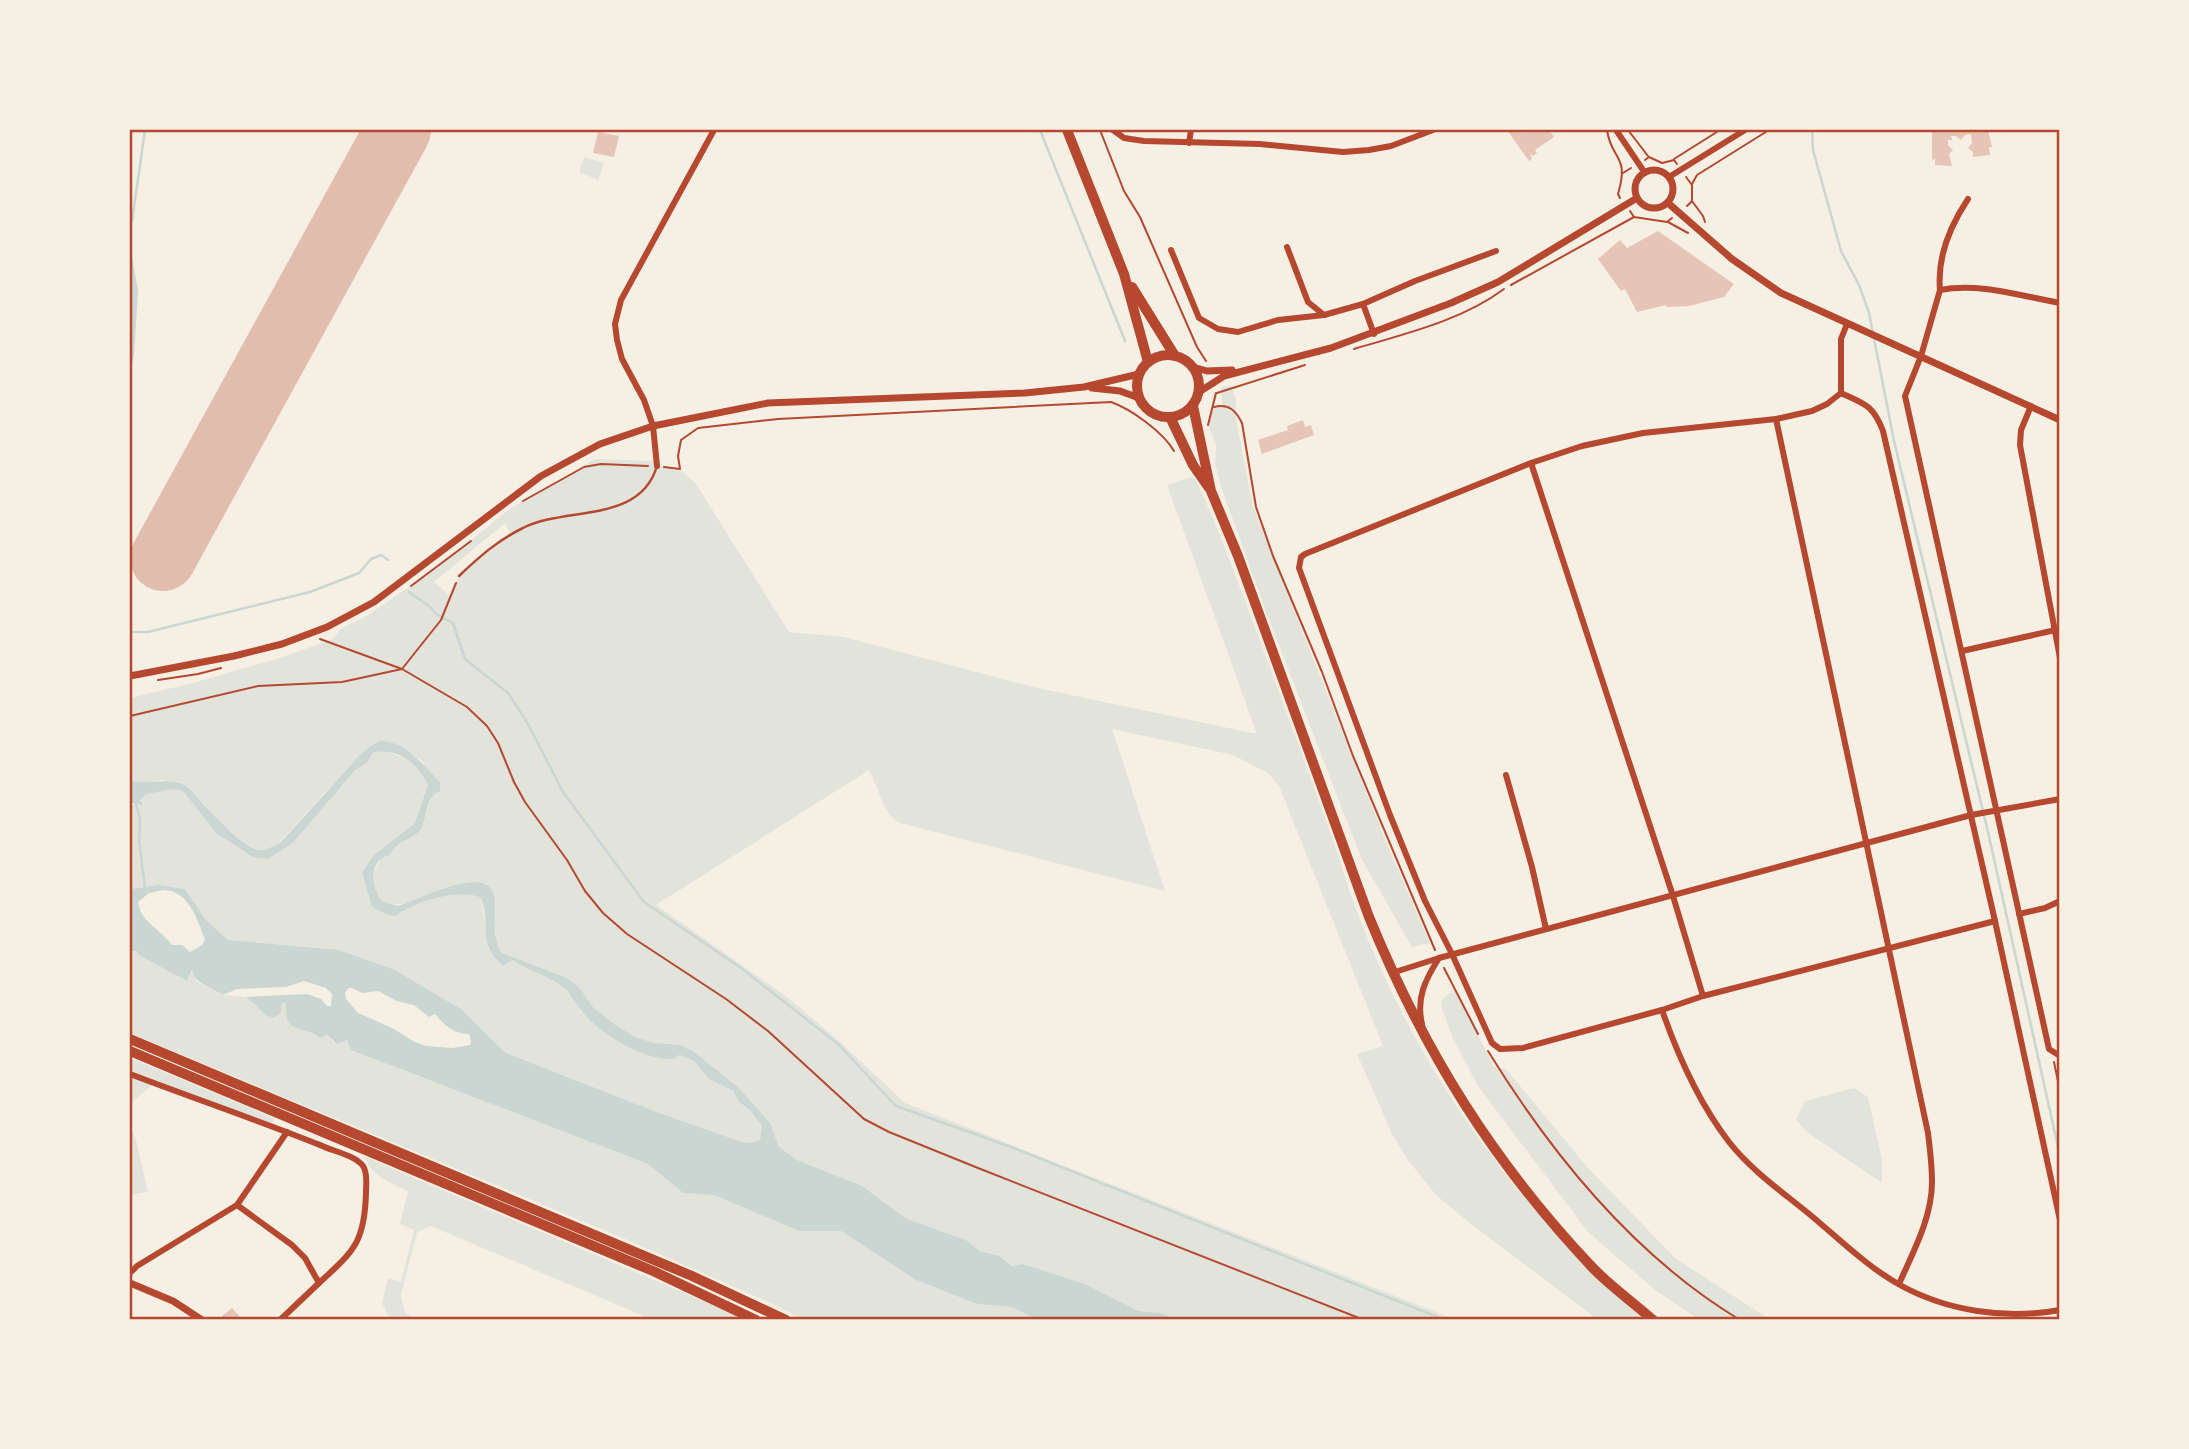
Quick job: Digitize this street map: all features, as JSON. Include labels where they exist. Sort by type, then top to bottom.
[{"type":"main road","points":[[1067,130],[1124,274],[1148,362]]},
{"type":"main road","points":[[1124,274],[1175,356],[1193,367],[1197,374],[1199,392],[1193,406],[1178,416],[1155,414],[1143,405],[1139,398],[1139,374],[1148,362],[1161,356],[1175,356]]},
{"type":"main road","points":[[1193,406],[1211,491],[1238,556],[1369,917],[1392,973],[1424,1037],[1496,1154],[1521,1187],[1593,1269],[1653,1320]]},
{"type":"main road","points":[[1170,417],[1193,465],[1211,491]]},
{"type":"main road","points":[[130,1039],[692,1276],[786,1320]]},
{"type":"main road","points":[[130,1051],[653,1271],[756,1320]]},
{"type":"street","points":[[657,466],[653,426],[644,400],[622,359],[615,324],[621,300],[714,130]]},
{"type":"street","points":[[1112,130],[1133,140],[1260,144],[1343,152],[1391,146],[1433,130]]},
{"type":"street","points":[[1189,143],[1191,130]]},
{"type":"street","points":[[1616,130],[1645,173]]},
{"type":"street","points":[[1669,177],[1745,130]]},
{"type":"street","points":[[1660,171],[1669,177],[1673,190],[1668,203],[1659,208],[1649,208],[1637,198],[1636,184],[1645,173],[1660,171]]},
{"type":"street","points":[[1199,392],[1218,379],[1244,369],[1331,348],[1374,334],[1499,282],[1637,198]]},
{"type":"street","points":[[1968,199],[1955,218],[1948,235],[1938,274],[1940,290],[1921,356],[1905,396],[1906,407],[2049,1049],[2058,1055]]},
{"type":"street","points":[[1668,203],[1710,240],[1770,286],[1862,331],[2060,420]]},
{"type":"street","points":[[1287,247],[1308,302],[1324,315]]},
{"type":"street","points":[[1171,250],[1199,318],[1218,329],[1238,332],[1278,320],[1324,315],[1363,304],[1415,281],[1496,251]]},
{"type":"street","points":[[1940,290],[1982,289],[2060,303]]},
{"type":"street","points":[[1363,304],[1374,334]]},
{"type":"street","points":[[1847,324],[1841,339],[1840,393],[1827,404],[1812,411],[1776,419],[1621,437],[1582,446],[1531,463],[1305,554],[1301,557],[1299,568],[1390,815],[1425,901],[1492,1043],[1500,1049],[1523,1048],[1703,996],[1995,921]]},
{"type":"street","points":[[1193,367],[1207,371],[1244,369]]},
{"type":"street","points":[[130,676],[282,644],[327,626],[374,602],[541,476],[600,444],[653,426],[768,403],[1025,393],[1084,387],[1139,374]]},
{"type":"street","points":[[1084,387],[1120,391],[1139,398]]},
{"type":"street","points":[[1840,393],[1864,404],[1877,414],[1883,431],[1974,815],[2060,1220]]},
{"type":"street","points":[[2031,406],[2021,430],[2020,445],[2057,630],[2060,658]]},
{"type":"street","points":[[1776,419],[1923,1105],[1932,1184],[1922,1232],[1899,1284]]},
{"type":"street","points":[[1531,463],[1673,896],[1703,996]]},
{"type":"street","points":[[1962,651],[2057,630]]},
{"type":"street","points":[[1506,775],[1546,929]]},
{"type":"street","points":[[1392,973],[1452,954],[1974,815],[2060,799]]},
{"type":"street","points":[[2019,914],[2045,908],[2060,901]]},
{"type":"street","points":[[1424,1037],[1419,1011],[1421,989],[1439,958]]},
{"type":"street","points":[[1662,1010],[1674,1044],[1702,1101],[1729,1142],[1745,1161],[1872,1266],[1899,1284],[1930,1299],[1985,1312],[2011,1315],[2060,1310]]},
{"type":"street","points":[[130,1074],[287,1132],[363,1166],[366,1172],[365,1209],[362,1231],[351,1254],[280,1320]]},
{"type":"street","points":[[130,1273],[137,1266],[237,1205],[287,1132]]},
{"type":"street","points":[[237,1205],[292,1245],[305,1258],[319,1283]]},
{"type":"street","points":[[130,1283],[173,1301],[202,1320]]},
{"type":"lane","points":[[459,576],[488,548],[524,527],[551,518],[600,512],[627,501],[653,479],[657,466]]},
{"type":"path","points":[[1100,130],[1124,191],[1140,217],[1197,347]]},
{"type":"path","points":[[1607,130],[1623,173],[1618,194],[1634,217],[1667,222],[1692,201]]},
{"type":"path","points":[[1628,130],[1649,157],[1662,163],[1674,160],[1720,130]]},
{"type":"path","points":[[1710,240],[1703,216],[1692,201],[1692,185],[1697,175],[1769,130]]},
{"type":"path","points":[[1623,173],[1649,157]]},
{"type":"path","points":[[1674,160],[1692,185]]},
{"type":"path","points":[[1208,426],[1216,393]]},
{"type":"path","points":[[520,503],[584,467],[601,464],[680,468],[678,456],[681,440],[698,428],[778,419],[1111,401],[1124,406],[1168,441],[1178,458]]},
{"type":"path","points":[[1213,407],[1222,405],[1230,408],[1237,412],[1242,423],[1255,507],[1273,556],[1322,672],[1368,792],[1439,958],[1479,1035]]},
{"type":"path","points":[[406,589],[478,535]]},
{"type":"path","points":[[130,716],[258,686],[342,682],[402,669],[441,620],[459,576]]},
{"type":"path","points":[[330,634],[319,639],[402,669],[467,707],[487,726],[498,743],[525,802],[603,913],[627,934],[726,999],[768,1031],[864,1119],[953,1158],[1364,1320]]},
{"type":"path","points":[[1485,1045],[1516,1096],[1620,1226],[1715,1305],[1740,1320]]},
{"type":"path","points":[[2058,1055],[2053,1066],[2060,1091]]},
{"type":"shaded area","points":[[584,157],[604,163],[598,180],[579,172]]},
{"type":"shaded area","points":[[130,245],[138,291],[130,374]]},
{"type":"shaded area","points":[[1231,386],[1236,400],[1236,419],[1253,507],[1390,852],[1430,943],[1412,947],[1362,860],[1268,617],[1222,489],[1215,464],[1216,444],[1208,426],[1213,407],[1222,405],[1221,387]]},
{"type":"shaded area","points":[[595,459],[657,461],[658,466],[680,469],[696,484],[789,632],[844,637],[1033,687],[1257,734],[1167,485],[1189,478],[1195,479],[1249,611],[1356,908],[1384,976],[1412,1032],[1443,1085],[1515,1186],[1599,1278],[1645,1319],[1597,1319],[1436,1195],[1408,1160],[1392,1134],[1357,1054],[1383,1046],[1279,786],[1268,773],[1233,755],[1112,729],[1165,891],[900,823],[885,807],[869,770],[656,905],[787,997],[905,1103],[1454,1319],[1177,1320],[1160,1313],[1139,1311],[1085,1284],[1023,1264],[1011,1266],[1000,1256],[980,1251],[966,1240],[907,1219],[862,1186],[799,1161],[779,1147],[770,1123],[739,1088],[694,1052],[681,1045],[654,1043],[635,1037],[593,1007],[579,987],[567,978],[502,953],[494,925],[494,897],[489,888],[484,885],[459,884],[409,903],[391,904],[382,901],[374,884],[378,863],[396,845],[420,829],[434,792],[423,762],[405,749],[384,741],[355,761],[279,843],[269,849],[258,850],[244,843],[222,825],[203,803],[162,780],[146,784],[130,780],[130,698],[283,657],[333,639],[340,629],[365,617],[437,568],[508,510]],"holes":[[[505,523],[511,535],[488,548],[459,576],[451,597],[434,582]]]},
{"type":"shaded area","points":[[380,741],[398,745],[414,756],[440,782],[440,791],[435,793],[429,802],[420,830],[396,846],[375,868],[374,881],[382,901],[398,906],[455,885],[470,882],[484,884],[492,891],[495,936],[502,953],[567,978],[579,987],[593,1007],[635,1037],[654,1043],[681,1045],[694,1052],[739,1088],[770,1123],[779,1147],[799,1161],[862,1186],[907,1219],[966,1240],[980,1251],[1000,1256],[1011,1266],[1023,1264],[1085,1284],[1139,1311],[1160,1313],[1177,1319],[1035,1319],[1012,1307],[977,1304],[916,1280],[841,1231],[799,1231],[714,1195],[683,1193],[648,1164],[351,1050],[347,1040],[337,1044],[327,1035],[320,1038],[296,1028],[287,1019],[285,1002],[281,1005],[281,1013],[273,1018],[246,997],[307,994],[331,1006],[332,994],[326,988],[304,981],[286,987],[237,989],[223,995],[200,982],[192,970],[187,981],[136,951],[130,951],[130,889],[159,885],[185,889],[206,920],[228,940],[339,950],[393,969],[461,1009],[506,1053],[742,1142],[760,1140],[762,1126],[750,1110],[739,1102],[733,1091],[709,1079],[694,1061],[679,1055],[674,1059],[662,1058],[637,1051],[599,1028],[559,984],[513,960],[503,966],[487,942],[481,898],[461,895],[437,898],[396,916],[372,907],[362,872],[374,855],[415,823],[428,785],[413,764],[399,755],[390,752],[373,753],[367,763],[355,770],[293,843],[268,859],[253,857],[217,834],[184,792],[170,790],[146,794],[140,800],[143,805],[130,803],[130,780],[185,785],[241,841],[264,850],[280,843],[369,747]],"holes":[[[164,890],[180,895],[191,907],[199,923],[205,939],[202,945],[190,952],[182,945],[172,945],[140,909],[138,902],[149,893]],[[348,988],[362,993],[378,991],[397,1001],[414,1005],[429,1017],[435,1014],[450,1028],[469,1034],[470,1045],[452,1048],[426,1046],[415,1042],[358,1013],[346,999]]]},
{"type":"shaded area","points":[[383,750],[410,762],[428,785],[415,823],[374,855],[362,872],[372,907],[396,916],[437,898],[472,895],[481,898],[489,950],[503,966],[513,960],[554,980],[574,998],[581,1011],[620,1042],[633,1048],[679,1055],[694,1061],[709,1079],[733,1091],[739,1102],[750,1110],[762,1126],[760,1140],[742,1142],[506,1053],[461,1009],[393,969],[339,950],[228,940],[206,920],[185,889],[159,885],[130,889],[132,805],[142,804],[140,800],[146,794],[170,789],[182,792],[220,836],[233,845],[268,859],[293,843],[355,770],[367,763],[373,753]]},
{"type":"shaded area","points":[[130,951],[136,951],[187,981],[193,970],[197,982],[223,995],[246,997],[255,1006],[281,1013],[281,1005],[285,1002],[287,1020],[317,1034],[327,1035],[334,1043],[347,1040],[351,1050],[648,1164],[683,1193],[714,1195],[799,1231],[841,1231],[916,1280],[977,1304],[1012,1307],[1035,1319],[802,1319],[618,1236],[130,1033]]},
{"type":"shaded area","points":[[1454,989],[1494,1066],[1506,1069],[1588,1168],[1675,1258],[1769,1319],[1698,1319],[1654,1289],[1588,1232],[1478,1086],[1453,1039],[1441,1006],[1442,1000]]},
{"type":"shaded area","points":[[130,1058],[274,1118],[272,1124],[157,1081],[130,1104]]},
{"type":"shaded area","points":[[1854,1088],[1868,1097],[1882,1160],[1882,1183],[1807,1132],[1796,1120],[1805,1101]]},
{"type":"shaded area","points":[[130,1126],[136,1140],[148,1192],[130,1195]]},
{"type":"shaded area","points":[[365,1157],[746,1319],[647,1319],[431,1226],[417,1232],[401,1295],[405,1313],[416,1319],[390,1319],[382,1303],[388,1278],[401,1282],[414,1230],[400,1224],[408,1191],[377,1174]]},
{"type":"building","points":[[1507,130],[1522,130],[1525,133],[1530,130],[1549,130],[1554,137],[1535,150],[1537,153],[1533,156],[1530,153],[1532,159],[1529,161]]},
{"type":"building","points":[[1932,130],[1988,130],[1992,147],[1989,147],[1990,155],[1973,157],[1973,152],[1968,148],[1972,143],[1971,134],[1965,135],[1961,140],[1951,136],[1952,140],[1948,140],[1948,145],[1953,150],[1949,154],[1952,166],[1935,165],[1935,159],[1932,160]]},
{"type":"building","points":[[598,132],[619,136],[614,157],[593,153]]},
{"type":"building","points":[[1658,231],[1734,284],[1724,297],[1689,306],[1666,305],[1637,312],[1625,289],[1621,291],[1598,259],[1620,240],[1627,248]]},
{"type":"building","points":[[1303,420],[1305,427],[1311,425],[1314,435],[1262,454],[1258,440],[1288,430],[1287,426]]},
{"type":"building","points":[[232,1308],[243,1320],[224,1320],[222,1316]]},
{"type":"waterway","points":[[132,221],[145,130]]},
{"type":"waterway","points":[[1040,130],[1125,341]]},
{"type":"waterway","points":[[1812,130],[1813,150],[1841,251],[1859,285],[1869,313],[1894,441],[1988,832],[2060,1156]]},
{"type":"waterway","points":[[130,632],[148,632],[310,592],[359,573],[371,559],[381,555],[388,560]]},
{"type":"waterway","points":[[409,592],[436,614],[453,623],[465,659],[508,693],[528,724],[563,792],[644,902],[741,968],[838,1044],[896,1106],[1011,1147],[1445,1320]]},
{"type":"waterway","points":[[136,803],[140,820],[139,841],[145,887]]},
{"type":"runway","points":[[163,558],[398,130]]}]
